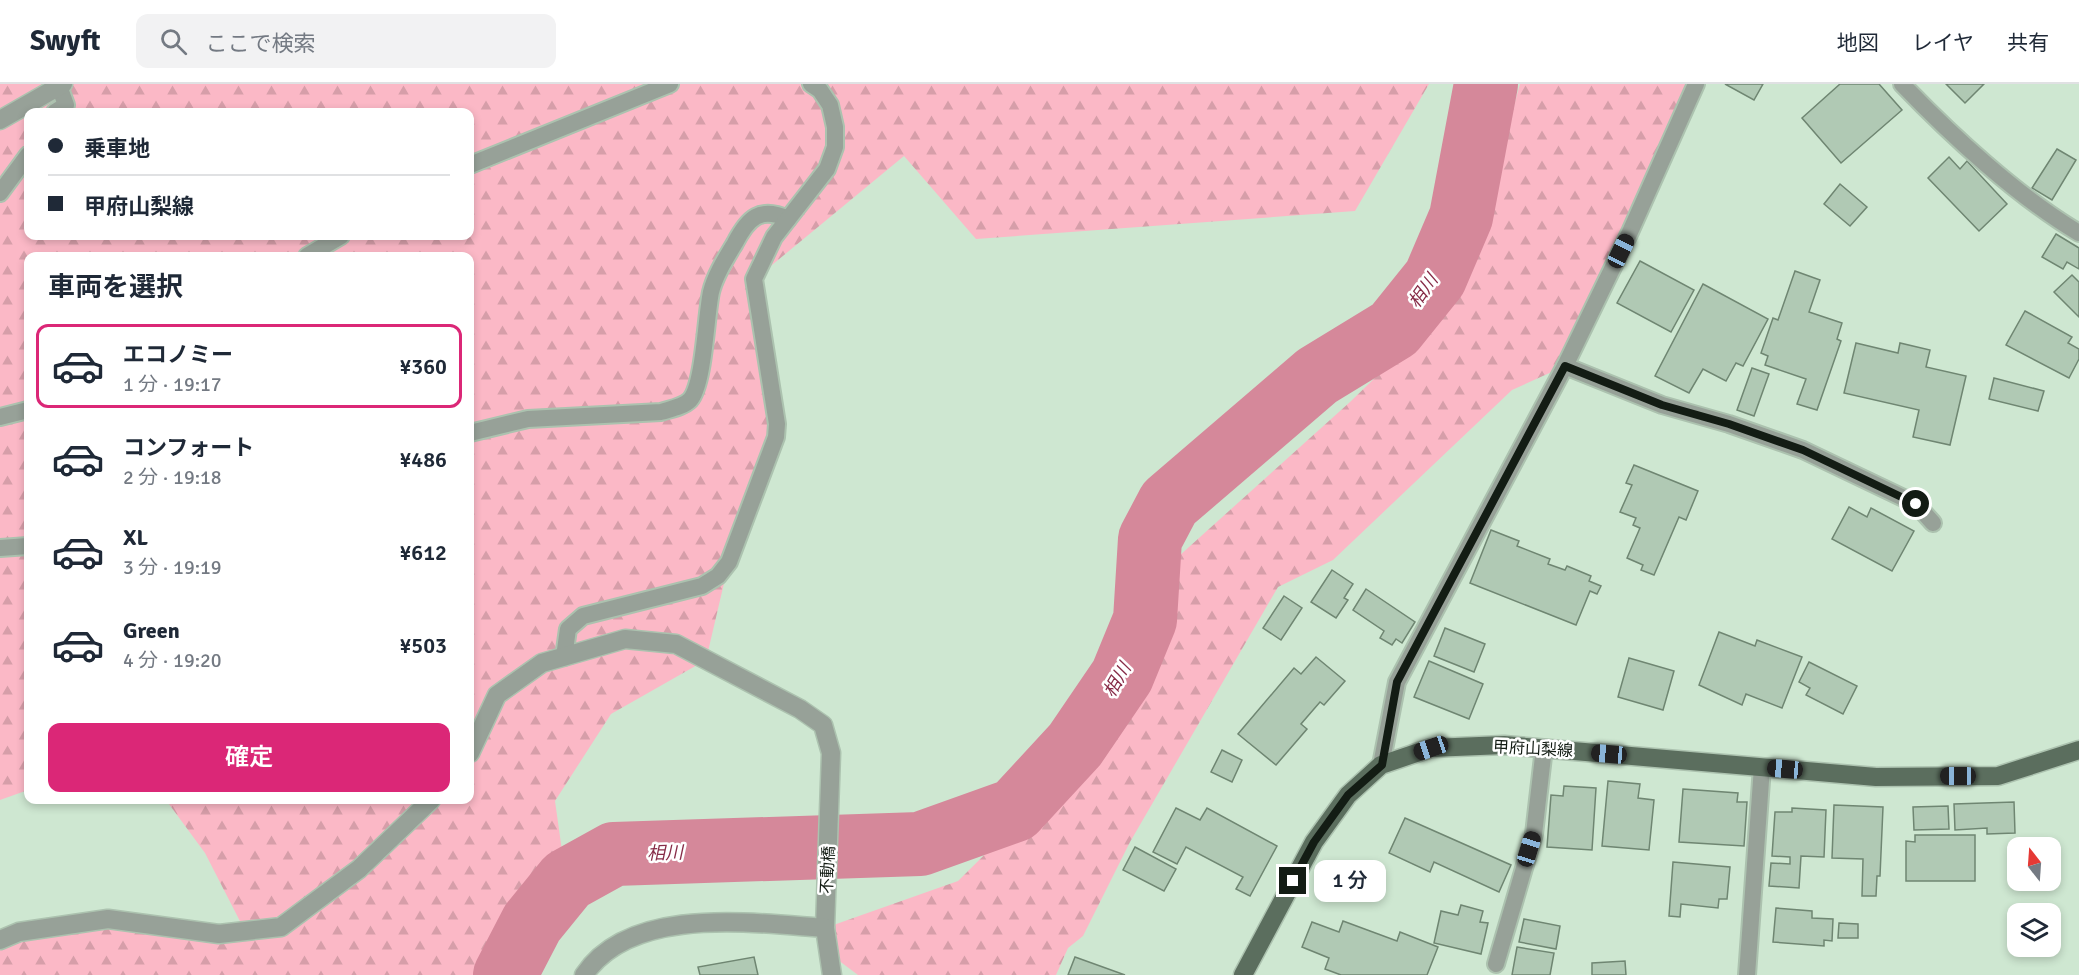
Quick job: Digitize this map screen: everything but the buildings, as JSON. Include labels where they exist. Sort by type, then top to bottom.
[{"type":"main road","name":"甲府山梨線","points":[[1243,975],[1314,842],[1348,795],[1382,765],[1431,748],[1504,745],[1876,777],[1998,776],[2079,750]]},
{"type":"street","points":[[0,120],[61,85]]},
{"type":"street","name":"不動橋","points":[[474,744],[497,695],[542,663],[624,639],[676,644],[800,709],[823,725],[831,753],[831,812],[825,928],[832,975]]},
{"type":"street","points":[[0,940],[19,932],[108,919],[219,934],[281,927],[359,869],[427,804]]},
{"type":"street","points":[[584,975],[594,961],[619,943],[654,931],[717,921],[825,928]]},
{"type":"lane","points":[[474,163],[670,84]]},
{"type":"lane","points":[[564,657],[568,629],[583,616],[702,586],[717,576],[729,562],[776,437],[777,424],[754,279],[774,237],[827,169],[835,147],[835,127],[830,105],[820,90],[811,84]]},
{"type":"lane","points":[[1382,765],[1397,682],[1565,366],[1630,232],[1696,84]]},
{"type":"lane","points":[[1902,84],[1937,120],[2053,218],[2079,234]]},
{"type":"lane","points":[[61,85],[66,105],[61,108]]},
{"type":"lane","points":[[0,193],[24,160]]},
{"type":"lane","points":[[474,432],[511,421],[661,411],[683,405],[697,389],[711,291],[742,229],[751,219],[763,214],[774,213],[788,219]]},
{"type":"lane","points":[[314,252],[334,240]]},
{"type":"lane","points":[[1565,366],[1662,405],[1729,424],[1803,450],[1916,504],[1933,523]]},
{"type":"lane","points":[[0,417],[24,411]]},
{"type":"lane","points":[[0,548],[24,546]]},
{"type":"lane","points":[[1496,964],[1534,834],[1544,748]]},
{"type":"lane","points":[[1747,975],[1762,767]]},
{"type":"green space","points":[[0,84],[1429,84],[1355,211],[976,239],[904,156],[755,279],[777,424],[729,562],[706,660],[611,714],[555,801],[564,865],[484,975],[0,975],[0,940],[108,919],[245,931],[205,853],[169,804],[474,804],[474,252],[24,252],[24,791],[0,800]]},
{"type":"green space","points":[[1520,84],[1696,84],[1565,366],[1512,390],[1333,560],[1278,587],[1130,842],[1083,936],[1068,948],[1056,975],[858,975],[830,954],[825,928],[958,881],[1080,760],[1145,652],[1156,594],[1179,556],[1350,402],[1461,295]]},
{"type":"waterway","name":"相川","points":[[505,975],[532,923],[567,880],[614,854],[920,844],[1015,810],[1075,745],[1122,676],[1145,620],[1150,539],[1169,503],[1317,376],[1394,329],[1435,278],[1461,217],[1486,84]]},
{"type":"route","points":[[1293,881],[1314,842],[1348,795],[1382,765],[1397,682],[1565,366],[1662,405],[1729,424],[1803,450],[1916,504]]}]
